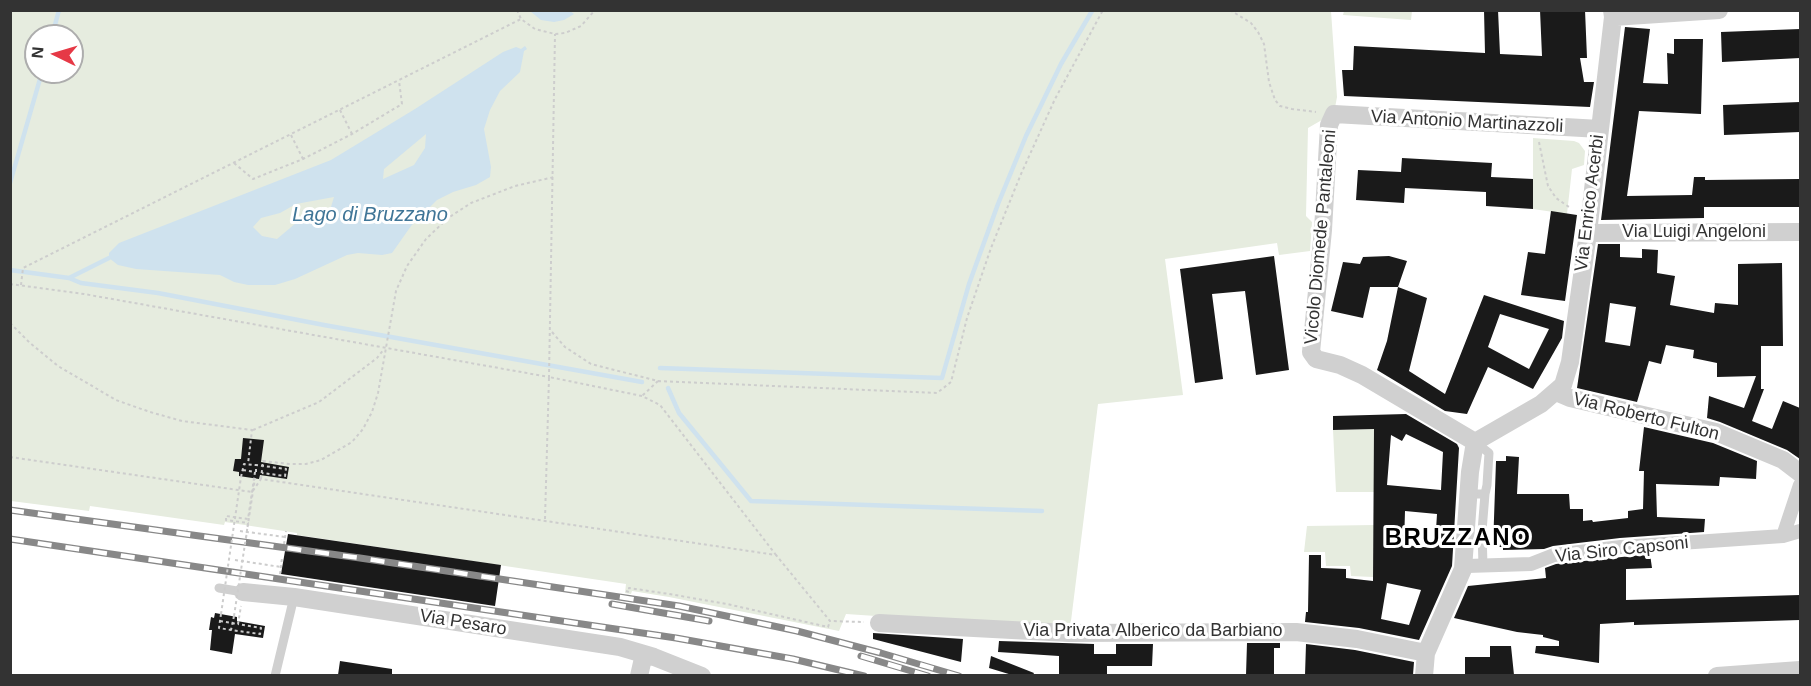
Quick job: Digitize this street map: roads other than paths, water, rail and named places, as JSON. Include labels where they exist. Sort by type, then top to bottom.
[{"type":"street","points":[[1613,14],[1719,10]]},
{"type":"street","name":"Via Enrico Acerbi","points":[[1556,392],[1563,385],[1570,362],[1574,316],[1588,233],[1613,14]]},
{"type":"street","name":"Via Antonio Martinazzoli","points":[[1334,114],[1600,129]]},
{"type":"street","name":"Vicolo Diomede Pantaleoni","points":[[1334,114],[1329,125],[1323,230],[1311,352],[1316,359],[1340,365],[1362,375],[1476,442]]},
{"type":"street","name":"Via Luigi Angeloni","points":[[1588,233],[1800,232]]},
{"type":"street","points":[[1424,675],[1426,653],[1463,569],[1477,494],[1472,457],[1476,442],[1541,404],[1556,392]]},
{"type":"street","name":"Via Roberto Fulton","points":[[1556,392],[1570,398],[1716,432],[1783,460],[1800,473]]},
{"type":"street","points":[[1783,536],[1800,485]]},
{"type":"street","name":"Via Siro Capsoni","points":[[1463,569],[1467,566],[1531,564],[1554,555],[1621,547],[1783,536],[1800,531]]},
{"type":"street","name":"Via Pesaro","points":[[243,592],[294,597],[620,647],[702,675]]},
{"type":"street","name":"Via Privata Alberico da Barbiano","points":[[879,623],[1069,633],[1296,632],[1357,639],[1426,653]]},
{"type":"street","points":[[639,675],[644,654]]},
{"type":"street","points":[[1717,675],[1800,670]]},
{"type":"lane","points":[[1477,494],[1482,531],[1483,566]]},
{"type":"lane","name":"Via Pesaro","points":[[219,588],[243,592]]},
{"type":"lane","points":[[275,675],[294,597]]},
{"type":"water","points":[[530,11],[570,11],[574,14],[564,20],[554,22],[541,20]]},
{"type":"water","name":"Lago di Bruzzano","points":[[525,46],[527,49],[524,51],[520,72],[500,91],[490,110],[484,129],[491,167],[490,177],[437,200],[411,226],[392,253],[347,255],[295,279],[275,285],[248,285],[234,282],[220,275],[136,269],[118,265],[109,258],[109,253],[119,243],[331,160],[503,52],[516,47],[521,49]],"holes":[[[426,134],[425,148],[414,165],[383,179],[384,169]],[[334,197],[331,207],[296,223],[277,239],[262,236],[253,227],[261,218],[280,213],[296,204]]]},
{"type":"waterway","points":[[55,24],[59,10]]},
{"type":"waterway","points":[[660,368],[942,378],[969,284],[998,204],[1026,136],[1061,64],[1092,11]]},
{"type":"waterway","points":[[10,183],[39,84]]},
{"type":"waterway","points":[[69,278],[109,258]]},
{"type":"waterway","points":[[10,270],[69,278],[81,283],[158,293],[642,382]]},
{"type":"waterway","points":[[668,388],[679,413],[751,501],[1042,511]]},
{"type":"railway","points":[[10,510],[360,558],[679,606],[797,631],[959,676]]},
{"type":"railway","points":[[10,539],[676,638],[793,659],[864,676]]},
{"type":"railway","points":[[612,604],[709,621]]},
{"type":"railway","points":[[861,656],[928,676]]},
{"type":"district","name":"BRUZZANO","points":[[1458,538]]}]
